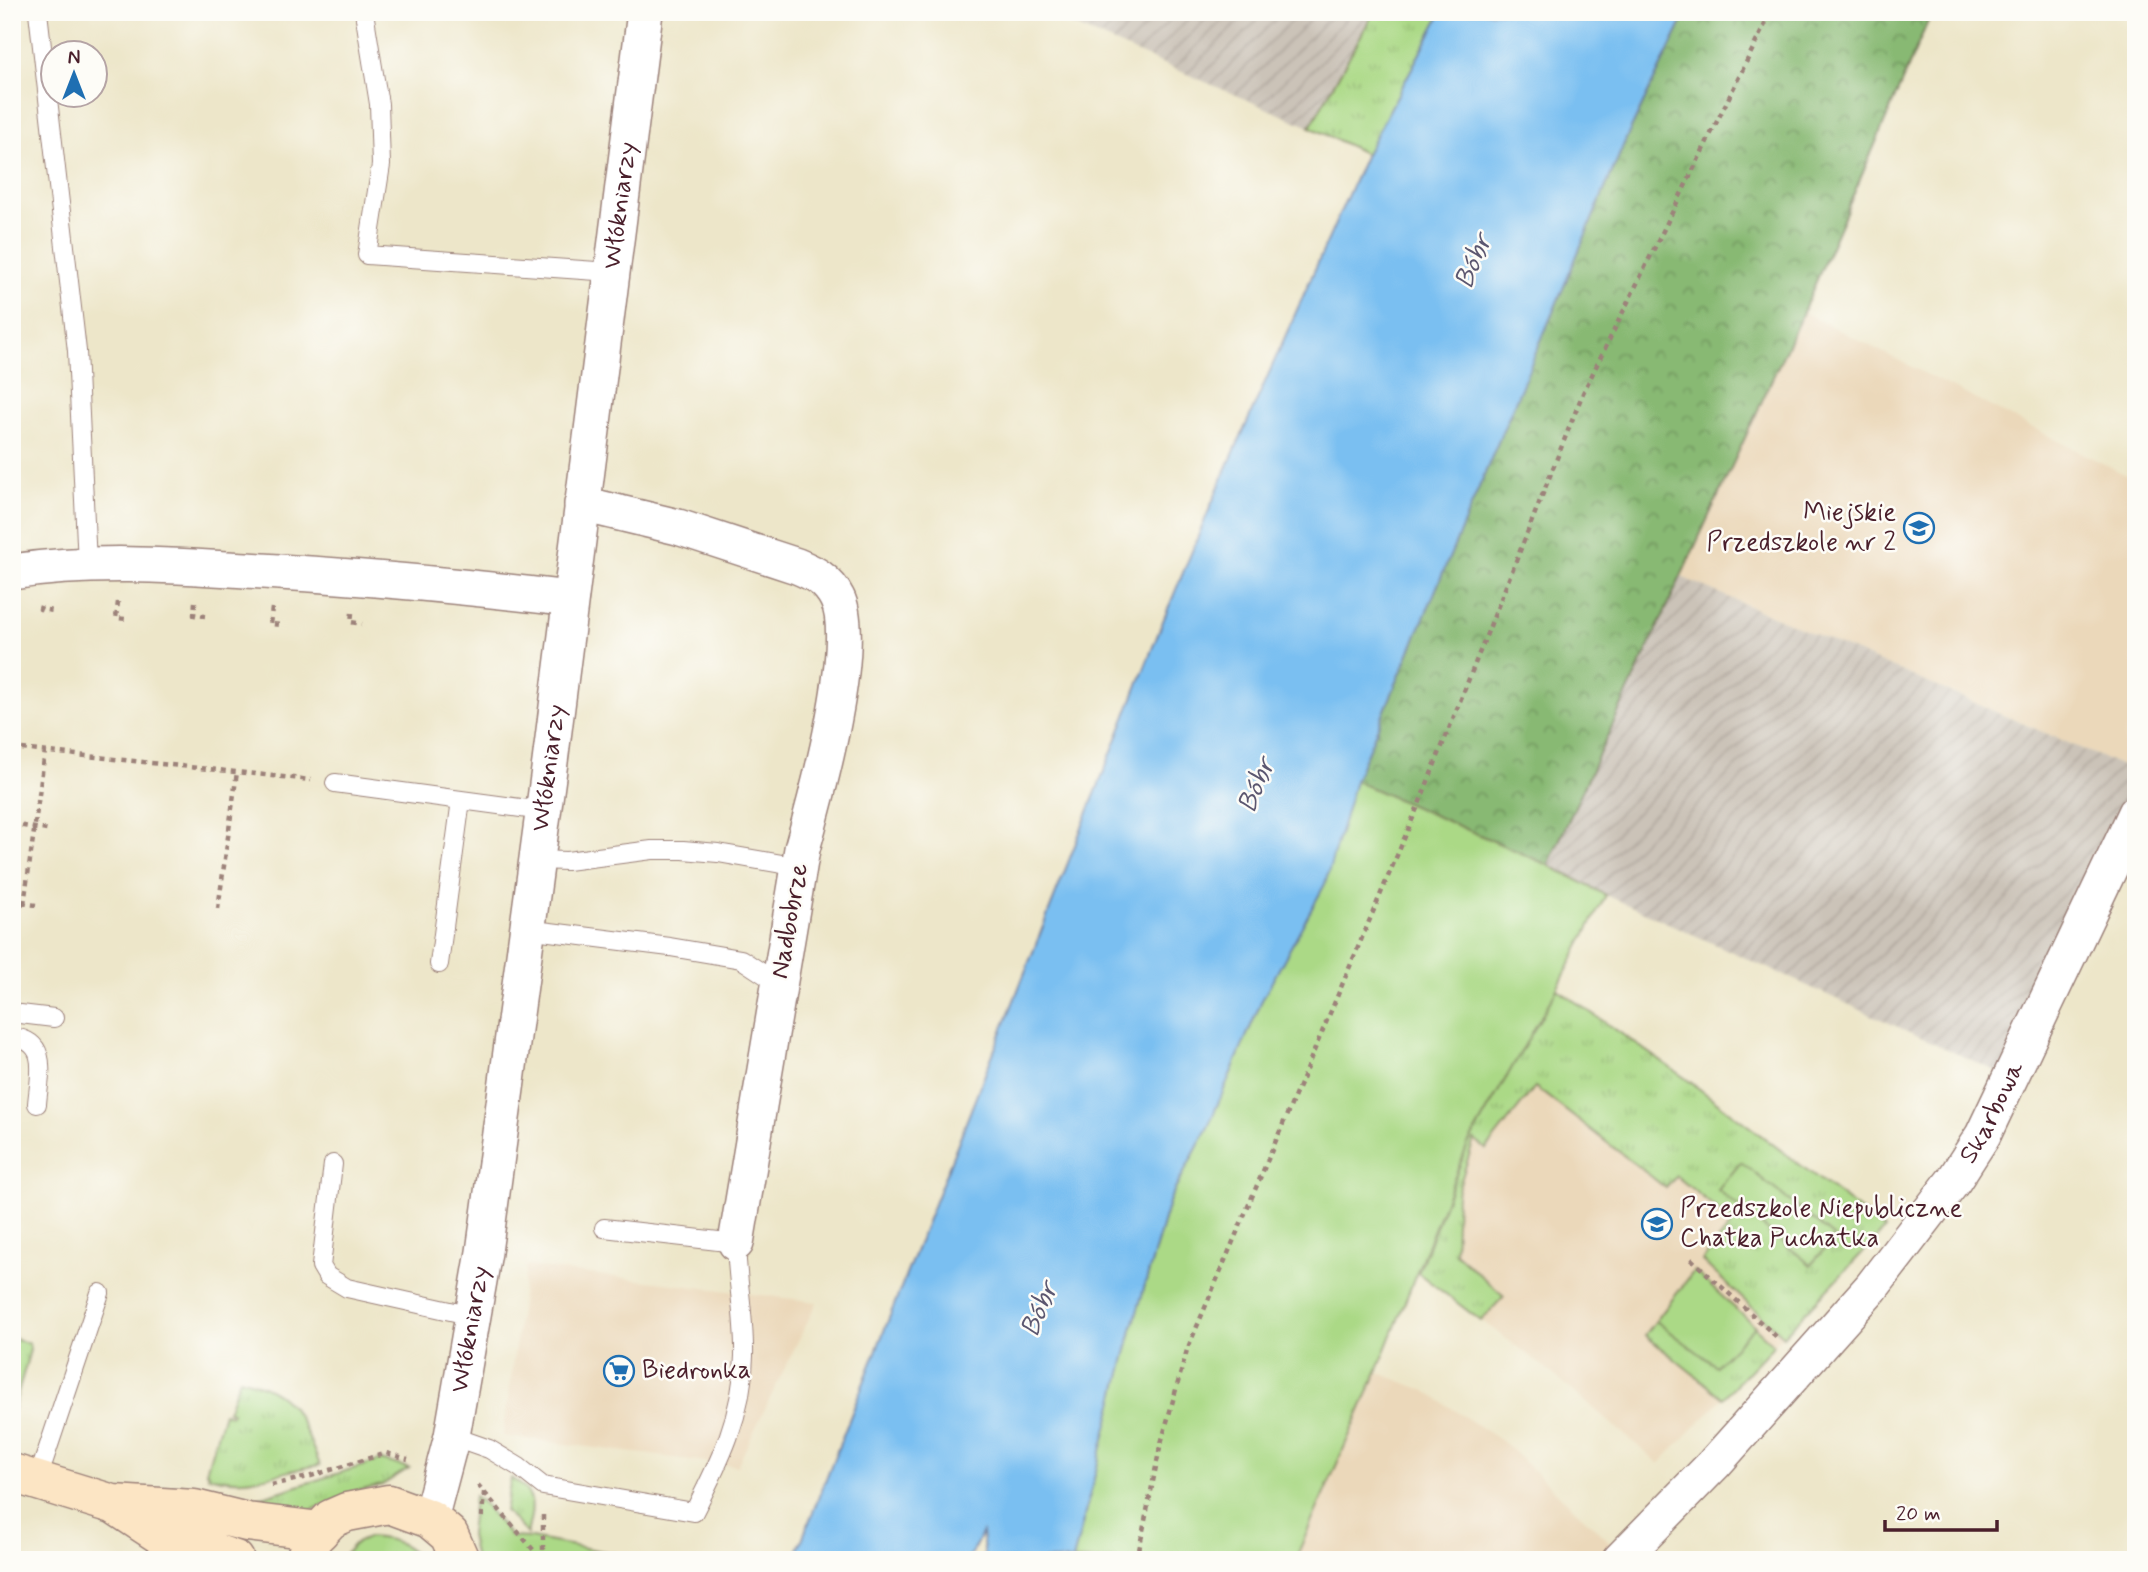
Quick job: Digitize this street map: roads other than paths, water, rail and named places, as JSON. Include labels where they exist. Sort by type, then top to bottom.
[{"type":"street","name":"Włókniarzy","points":[[430,1519],[452,1436],[484,1252],[645,12]]},
{"type":"street","name":"Nadbobrze","points":[[582,504],[678,527],[814,573],[828,583],[844,616],[845,637],[839,685],[799,867],[736,1243]]},
{"type":"street","points":[[12,572],[87,564],[199,567],[444,584],[570,599]]},
{"type":"street","name":"Skarbowa","points":[[1620,1560],[1714,1464],[1871,1288],[1954,1180],[1983,1135],[2136,813]]},
{"type":"street","points":[[25,1477],[113,1504],[194,1509],[247,1522],[312,1545],[331,1519],[347,1512],[388,1504],[430,1519],[449,1535],[460,1560]]},
{"type":"street","points":[[113,1504],[159,1534],[228,1558]]},
{"type":"lane","points":[[38,12],[77,351],[87,564]]},
{"type":"lane","points":[[364,12],[379,104],[381,166],[367,255],[611,272]]},
{"type":"lane","points":[[335,783],[543,811]]},
{"type":"lane","points":[[439,964],[461,800]]},
{"type":"lane","points":[[536,860],[567,861],[652,850],[683,850],[718,853],[799,867]]},
{"type":"lane","points":[[527,929],[741,959],[779,984]]},
{"type":"lane","points":[[12,1013],[54,1018]]},
{"type":"lane","points":[[12,1037],[37,1047],[40,1056],[37,1104]]},
{"type":"lane","points":[[333,1164],[321,1266],[327,1276],[347,1288],[473,1316]]},
{"type":"lane","points":[[604,1228],[736,1243]]},
{"type":"lane","name":"Nadbobrze","points":[[452,1436],[489,1449],[519,1467],[543,1486],[694,1512],[723,1454],[743,1384],[743,1321],[736,1271],[736,1243]]},
{"type":"lane","points":[[25,1477],[100,1293]]},
{"type":"water","name":"Bóbr","points":[[1442,12],[1687,12],[1626,139],[1355,781],[1325,884],[1261,1002],[1208,1127],[1170,1199],[1133,1326],[1073,1560],[985,1560],[982,1533],[968,1560],[794,1560],[1165,616],[1219,486],[1366,154]]},
{"type":"place","name":"Miejskie Przedszkole nr 2","points":[[1919,528]]},
{"type":"place","name":"Przedszkole Niepubliczne Chatka Puchatka","points":[[1657,1224]]},
{"type":"place","name":"Biedronka","points":[[619,1371]]}]
